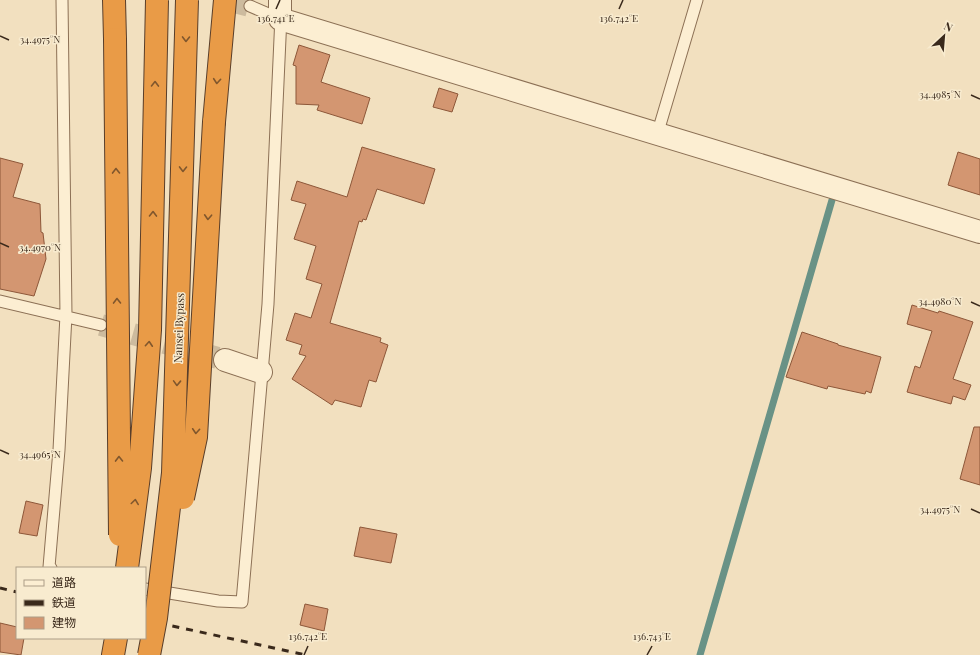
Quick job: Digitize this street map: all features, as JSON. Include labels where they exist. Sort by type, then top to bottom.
[{"type":"highway","points":[[114,0],[120,567]]},
{"type":"highway","points":[[127,567],[140,468],[150,330],[157,0]]},
{"type":"highway","name":"Nansei Bypass","points":[[149,655],[156,618],[173,473],[187,0]]},
{"type":"highway","points":[[156,618],[196,437],[214,122],[225,0]]},
{"type":"highway","points":[[113,655],[116,639]]},
{"type":"street","points":[[280,9],[657,135],[980,232]]},
{"type":"street","points":[[225,360],[261,372]]},
{"type":"lane","points":[[49,567],[66,315],[62,0]]},
{"type":"lane","points":[[146,588],[218,601],[242,602],[268,304],[274,189],[280,9],[290,0]]},
{"type":"lane","points":[[657,135],[697,0]]},
{"type":"lane","points":[[250,6],[280,9]]},
{"type":"lane","points":[[0,301],[66,315],[101,325]]},
{"type":"building","points":[[299,45],[330,55],[321,82],[370,98],[362,124],[317,110],[319,105],[296,104],[296,66],[293,65]]},
{"type":"building","points":[[439,88],[458,94],[452,112],[433,107]]},
{"type":"building","points":[[362,147],[435,169],[424,204],[377,189],[366,220],[363,219],[362,222],[359,221],[330,323],[381,338],[380,342],[388,345],[376,382],[369,380],[361,407],[335,400],[332,405],[292,379],[306,356],[299,354],[302,345],[286,340],[295,313],[311,318],[322,284],[306,279],[316,246],[294,239],[306,204],[291,200],[297,181],[347,197]]},
{"type":"building","points":[[958,152],[980,159],[980,195],[948,185]]},
{"type":"building","points":[[0,158],[23,164],[13,197],[40,204],[41,232],[43,233],[46,259],[34,296],[0,289]]},
{"type":"building","points":[[912,305],[938,313],[939,311],[973,322],[953,379],[971,385],[965,400],[953,396],[951,404],[907,392],[915,366],[920,368],[932,331],[907,324]]},
{"type":"building","points":[[802,332],[838,345],[881,357],[871,393],[866,391],[865,394],[828,386],[827,389],[786,377]]},
{"type":"building","points":[[974,427],[980,427],[980,485],[960,479]]},
{"type":"building","points":[[26,501],[43,505],[37,536],[19,533]]},
{"type":"building","points":[[360,527],[397,534],[391,563],[354,556]]},
{"type":"building","points":[[305,604],[328,609],[324,631],[300,625]]},
{"type":"building","points":[[0,623],[16,627],[16,639],[24,639],[21,655],[0,652]]},
{"type":"waterway","points":[[700,655],[832,200]]},
{"type":"tunnel","points":[[227,0],[250,6]]},
{"type":"tunnel","points":[[101,325],[225,360]]},
{"type":"railway","points":[[0,588],[16,592]]},
{"type":"railway","points":[[146,620],[306,655]]}]
